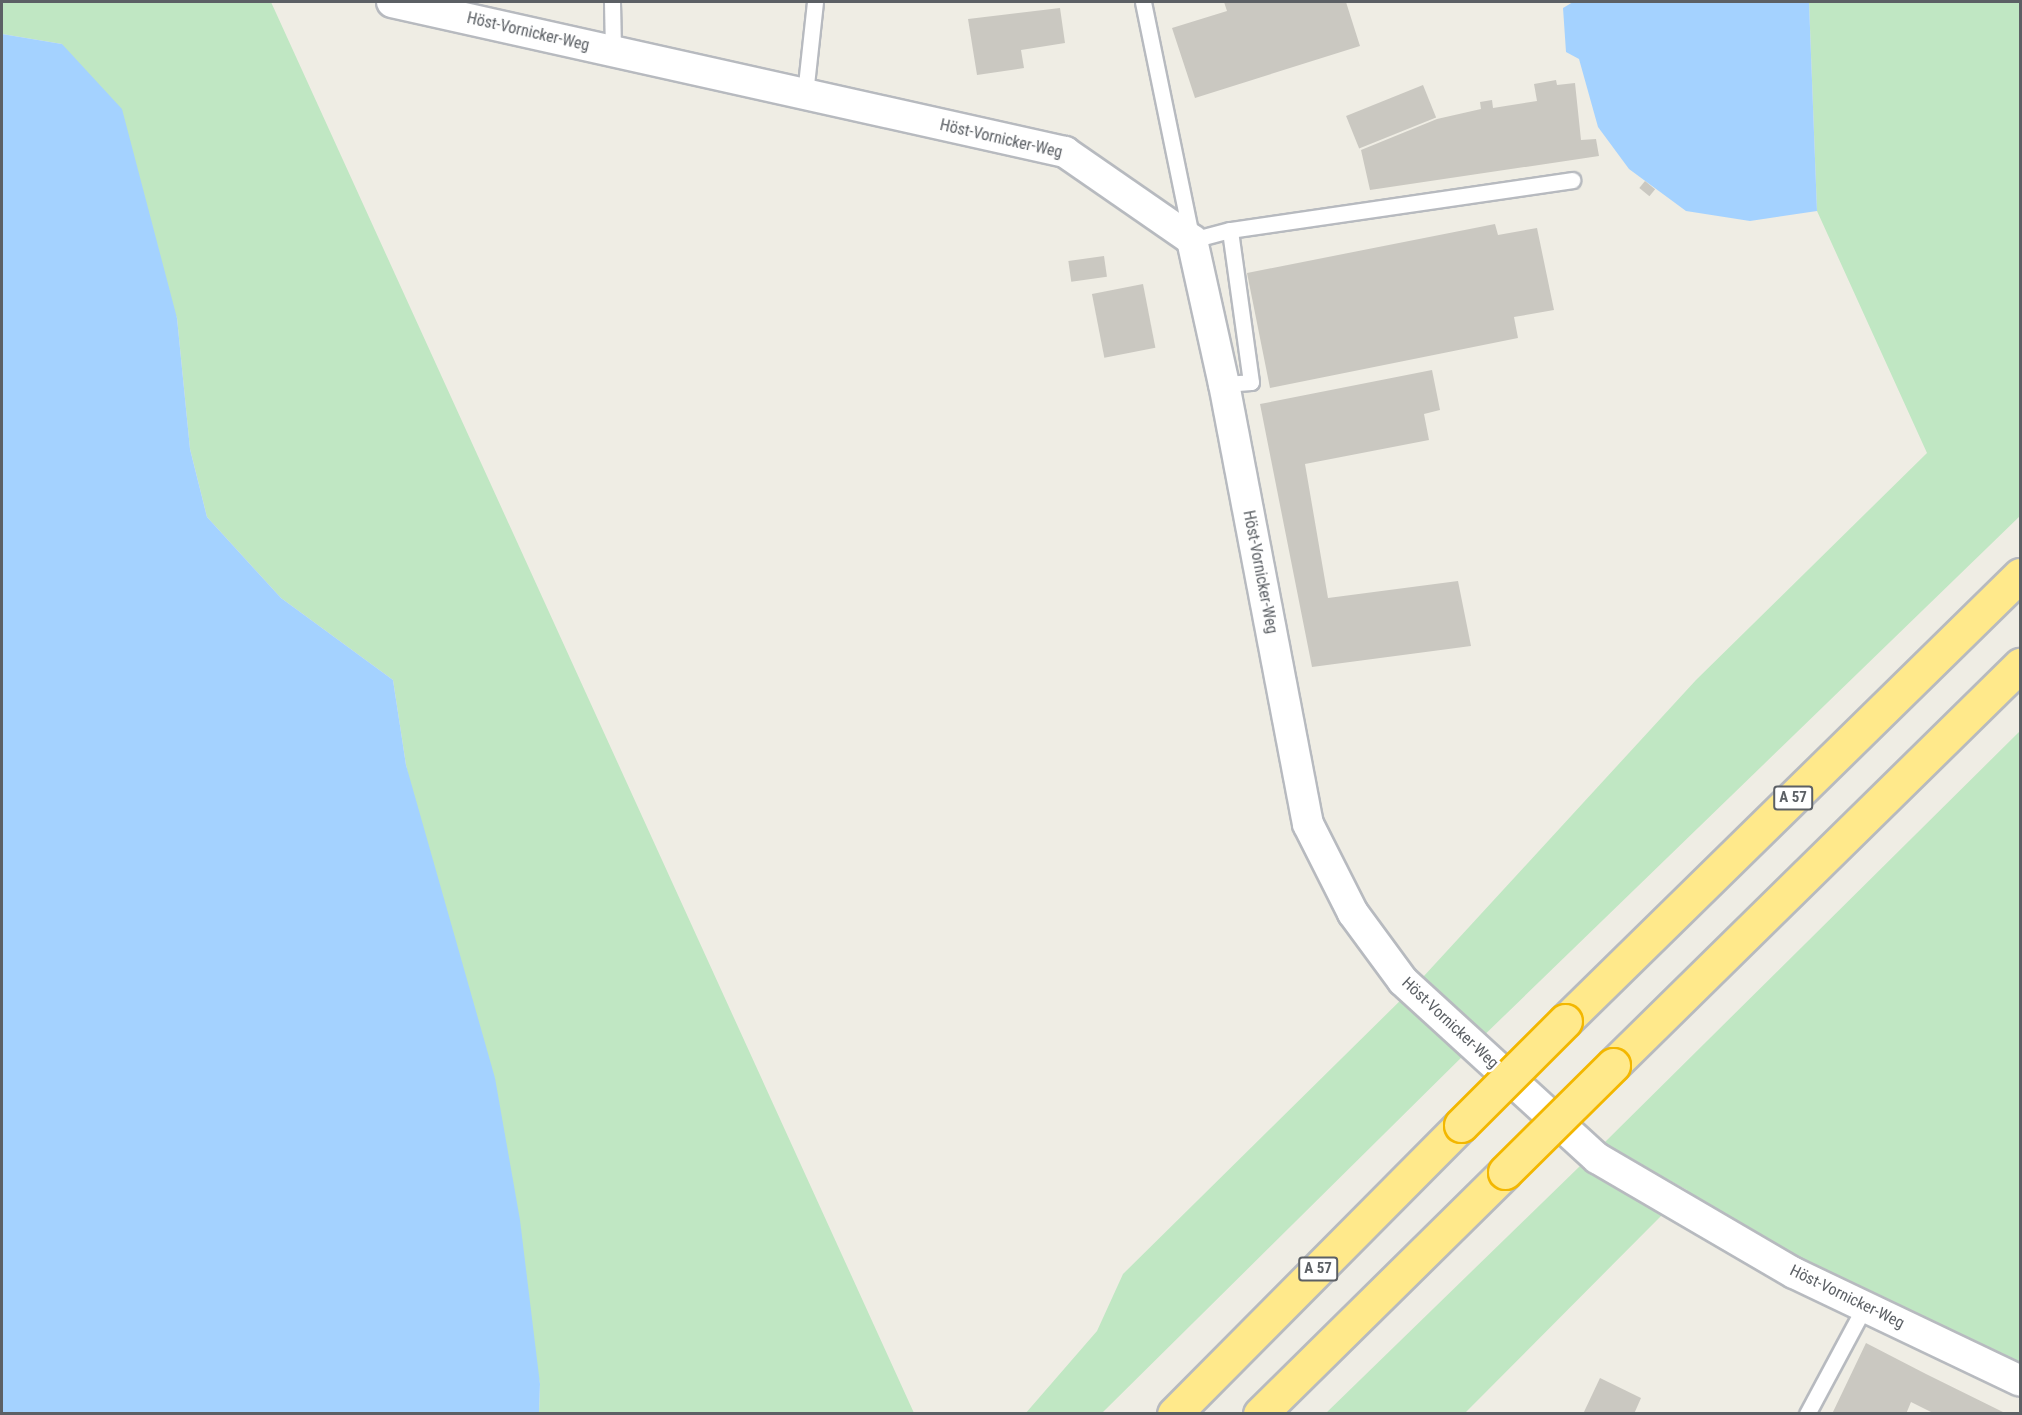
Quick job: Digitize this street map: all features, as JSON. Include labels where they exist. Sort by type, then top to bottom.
[{"type":"highway","name":"A 57","points":[[1174,1413],[1565,1021],[2020,575]]},
{"type":"highway","points":[[1260,1413],[2020,665]]},
{"type":"street","name":"Höst-Vornicker-Weg","points":[[392,2],[1065,152],[1192,240],[1224,384],[1308,824],[1353,914],[1403,981],[1597,1158],[1794,1273],[2020,1381]]},
{"type":"lane","points":[[612,2],[613,51]]},
{"type":"lane","points":[[805,94],[815,2]]},
{"type":"lane","points":[[1142,2],[1192,240],[1230,230],[1572,180]]},
{"type":"lane","points":[[1224,384],[1251,382],[1230,230]]},
{"type":"lane","points":[[1807,1413],[1865,1306]]},
{"type":"green space","points":[[2,2],[271,2],[914,1413],[539,1413],[540,1384],[406,765],[393,680],[281,598],[207,517],[190,449],[177,318],[62,44],[2,34]]},
{"type":"green space","points":[[1809,2],[2020,2],[2020,516],[1473,1046],[1102,1413],[1025,1414],[1097,1331],[1123,1274],[1412,989],[1696,680],[1927,453],[1817,211]]},
{"type":"green space","points":[[2020,731],[2020,1394],[1664,1213],[1465,1413],[1325,1414],[1580,1166],[1663,1213],[1687,1190],[1603,1144]]},
{"type":"water","points":[[1573,2],[1809,2],[1817,211],[1750,221],[1686,211],[1629,169],[1598,127],[1579,59],[1566,52],[1563,8]]},
{"type":"water","points":[[2,34],[62,44],[122,109],[177,318],[190,449],[207,517],[281,598],[393,680],[406,765],[495,1078],[520,1220],[540,1384],[539,1413],[2,1413]]},
{"type":"building","points":[[1224,2],[1346,2],[1360,46],[1195,98],[1172,28],[1227,11]]},
{"type":"building","points":[[1060,8],[1065,43],[1021,50],[1024,68],[977,75],[968,19]]},
{"type":"building","points":[[1556,80],[1557,85],[1575,83],[1581,140],[1596,139],[1599,156],[1370,190],[1361,150],[1437,119],[1481,109],[1480,102],[1492,100],[1493,108],[1537,101],[1534,84]]},
{"type":"building","points":[[1423,85],[1436,117],[1359,149],[1346,116]]},
{"type":"building","points":[[1645,181],[1655,189],[1649,196],[1639,188]]},
{"type":"building","points":[[1495,224],[1498,235],[1537,228],[1554,310],[1514,317],[1518,338],[1270,388],[1247,273]]},
{"type":"building","points":[[1104,256],[1107,277],[1071,282],[1068,261]]},
{"type":"building","points":[[1143,284],[1155,348],[1104,358],[1092,294]]},
{"type":"building","points":[[1432,370],[1440,410],[1424,414],[1429,440],[1305,464],[1328,598],[1458,581],[1471,646],[1312,667],[1260,404]]},
{"type":"building","points":[[1866,1343],[2007,1414],[1935,1414],[1911,1402],[1906,1414],[1832,1414]]},
{"type":"building","points":[[1600,1378],[1641,1398],[1634,1414],[1583,1414]]}]
